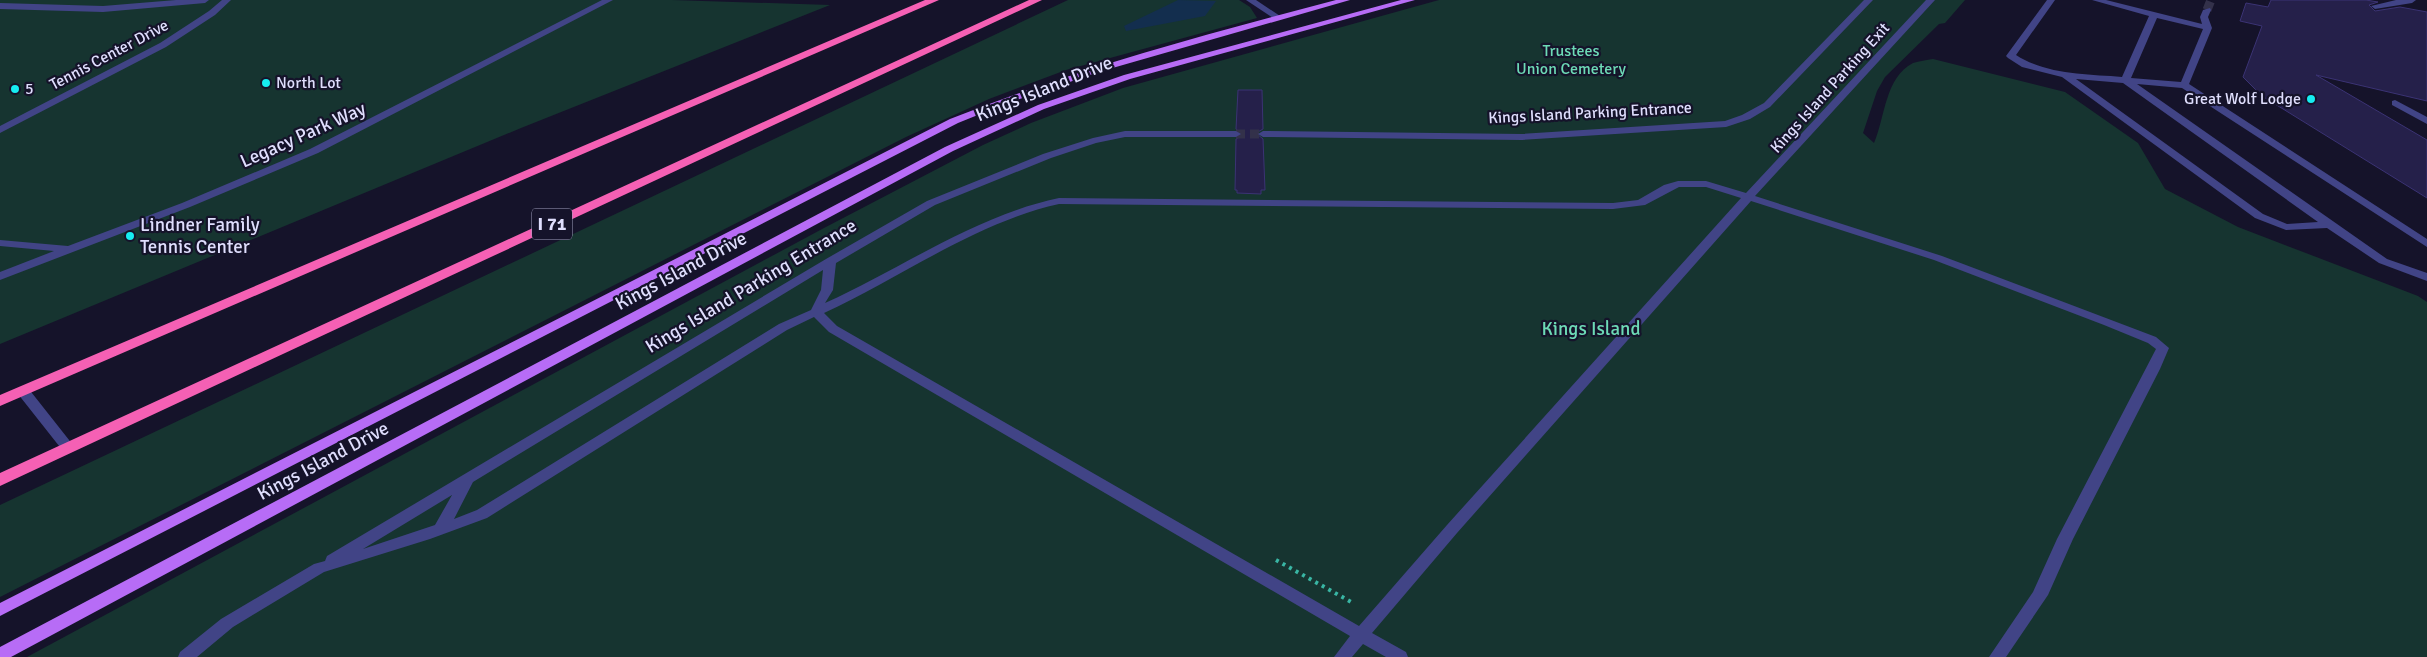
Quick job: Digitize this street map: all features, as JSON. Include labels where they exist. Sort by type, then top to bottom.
[{"type":"highway","points":[[0,401],[934,0]]},
{"type":"highway","name":"I 71","points":[[0,480],[1037,0]]},
{"type":"main road","name":"Kings Island Drive","points":[[0,610],[954,121],[1070,77],[1346,0]]},
{"type":"main road","name":"Kings Island Drive","points":[[0,654],[949,149],[1040,107],[1127,77],[1411,0]]},
{"type":"lane","points":[[0,6],[103,9],[205,0]]},
{"type":"lane","name":"Tennis Center Drive","points":[[0,130],[163,44],[212,13],[227,0]]},
{"type":"lane","name":"Legacy Park Way","points":[[0,276],[186,205],[314,151],[609,0]]},
{"type":"lane","points":[[1250,0],[1279,18]]},
{"type":"lane","name":"Kings Island Parking Entrance","points":[[1263,134],[1522,137],[1726,124],[1746,117],[1767,105],[1869,0]]},
{"type":"lane","name":"Kings Island Parking Exit","points":[[1342,657],[1429,556],[1750,195],[1931,0]]},
{"type":"lane","points":[[2051,0],[2011,56],[2024,66],[2065,75],[2184,85],[2427,244]]},
{"type":"lane","points":[[2096,0],[2132,7],[2154,15],[2208,28]]},
{"type":"lane","points":[[2375,6],[2412,0]]},
{"type":"lane","points":[[2184,85],[2208,28],[2204,17],[2207,10]]},
{"type":"lane","points":[[2125,80],[2154,15]]},
{"type":"lane","points":[[2065,75],[2259,216],[2286,227],[2329,225]]},
{"type":"lane","points":[[2125,80],[2329,225],[2383,261],[2427,277]]},
{"type":"lane","points":[[2395,103],[2427,121]]},
{"type":"lane","name":"Kings Island Parking Entrance","points":[[319,568],[830,261],[931,204],[1005,173],[1093,141],[1125,134],[1236,134]]},
{"type":"lane","points":[[186,657],[227,624],[319,568],[482,514],[783,327],[859,292],[978,228],[1024,209],[1059,202],[1114,200],[1613,206],[1641,203],[1668,187],[1692,183],[1706,184],[1750,195],[1938,258],[2152,340],[2163,348],[2154,370],[2065,539],[2040,595],[1997,657]]},
{"type":"lane","points":[[0,243],[70,249]]},
{"type":"lane","points":[[816,312],[819,302],[827,290],[830,261]]},
{"type":"lane","points":[[816,312],[833,329],[848,338],[1400,657]]},
{"type":"lane","points":[[23,391],[68,448]]},
{"type":"lane","points":[[441,529],[467,480]]},
{"type":"green space","name":"Lindner Family Tennis Center","points":[[0,0],[672,0],[830,5],[521,128],[0,344]]},
{"type":"green space","points":[[1068,0],[1239,0],[1250,7],[1257,18],[1066,70],[989,99],[906,137],[0,597],[0,505]]},
{"type":"green space","name":"Kings Island","points":[[1439,0],[1965,0],[1945,23],[1939,24],[1885,77],[1877,91],[1863,133],[1874,143],[1891,88],[1904,69],[1915,62],[1933,59],[2065,92],[2138,143],[2165,189],[2238,227],[2418,296],[2427,302],[2427,657],[27,657],[824,228],[983,145],[1031,123],[1123,88]]},
{"type":"water","points":[[1178,0],[1216,1],[1205,16],[1126,31],[1124,26]]},
{"type":"building","name":"Great Wolf Lodge","points":[[2271,0],[2366,0],[2378,2],[2369,5],[2375,11],[2400,7],[2427,12],[2427,101],[2316,75],[2427,140],[2427,198],[2262,96],[2243,77],[2262,26],[2240,21],[2246,3],[2268,7]]},
{"type":"building","points":[[1238,90],[1262,90],[1263,129],[1256,133],[1263,139],[1265,190],[1261,190],[1261,194],[1237,193],[1237,190],[1235,190],[1236,139],[1243,135],[1236,129]]},
{"type":"tunnel","points":[[2207,10],[2211,0]]},
{"type":"tunnel","points":[[1236,134],[1263,134]]},
{"type":"place","name":"North Lot","points":[[266,83]]},
{"type":"place","name":"5","points":[[15,89]]},
{"type":"place","name":"Great Wolf Lodge","points":[[2311,99]]},
{"type":"place","name":"Lindner Family Tennis Center","points":[[130,236]]},
{"type":"park label","name":"Trustees Union Cemetery","points":[[1571,60]]}]
